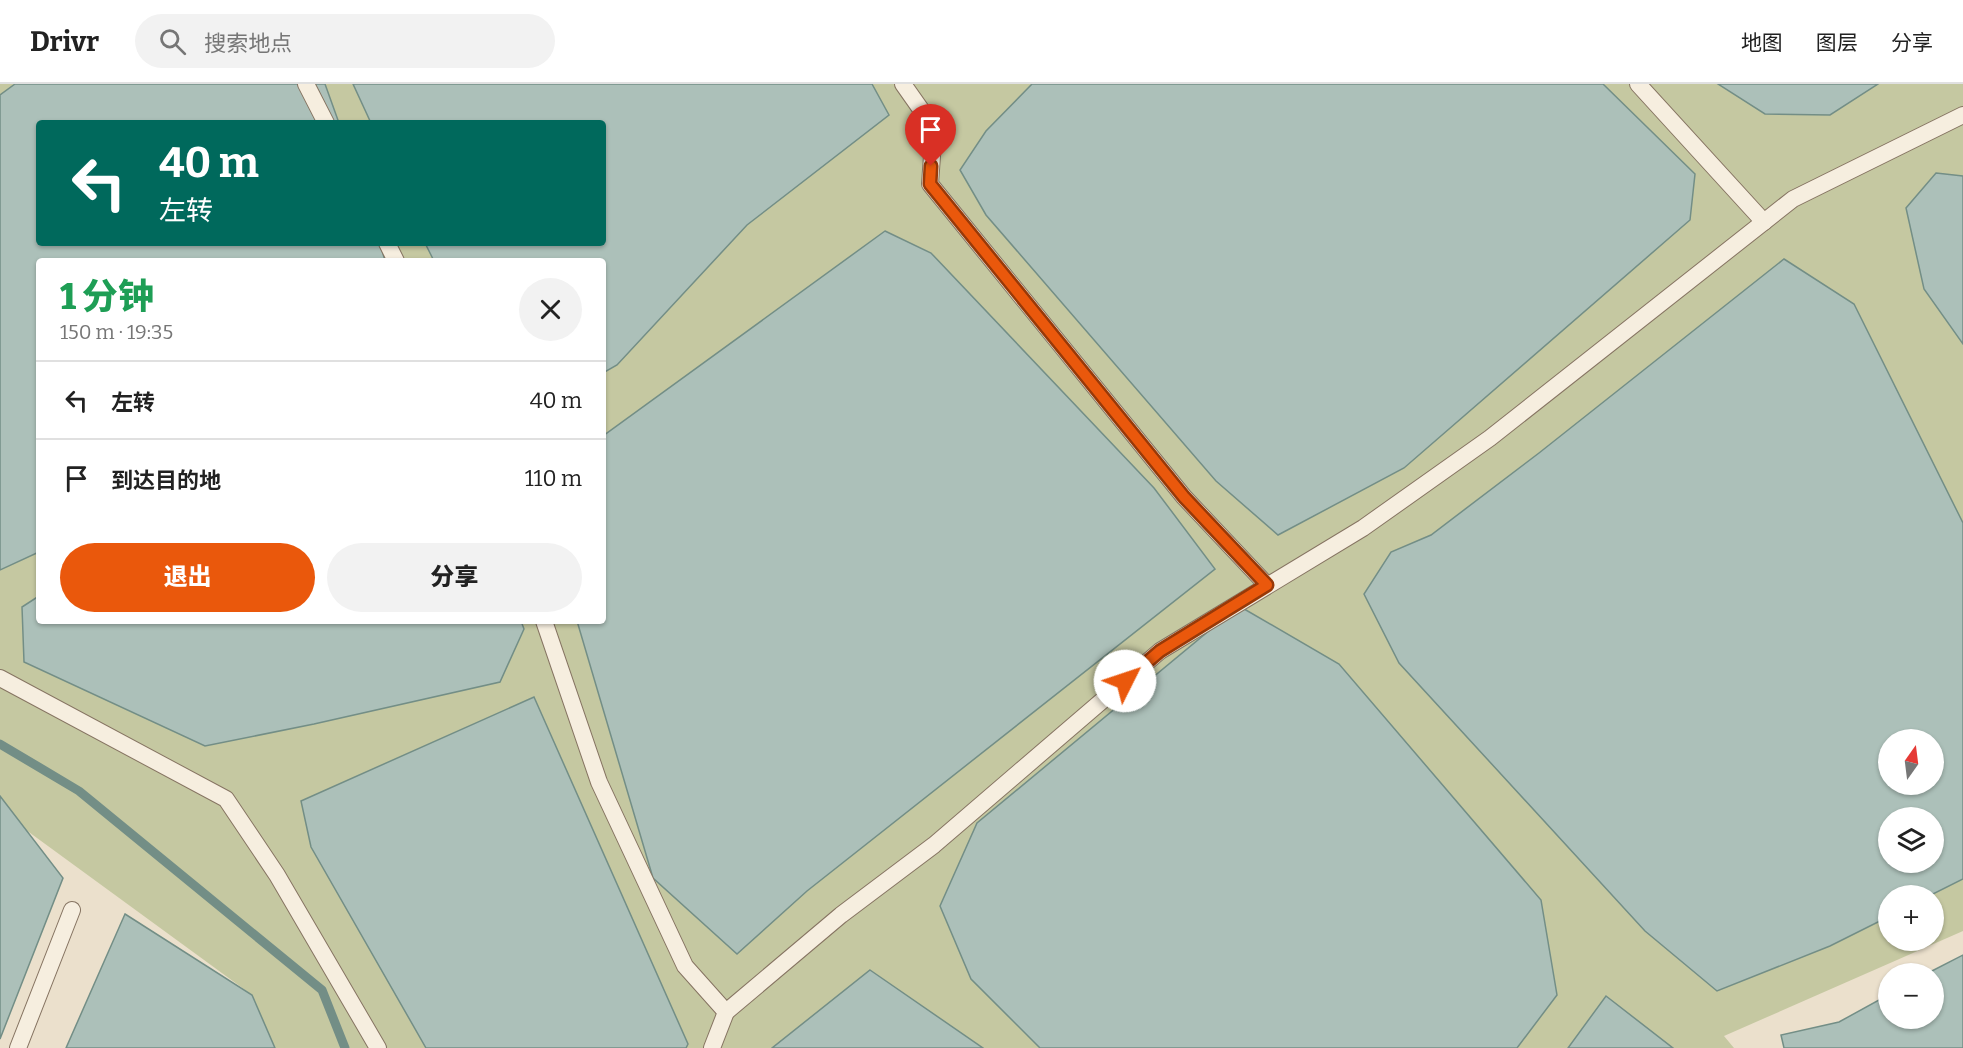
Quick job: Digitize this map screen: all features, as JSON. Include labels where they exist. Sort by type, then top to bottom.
[{"type":"lane","points":[[306,84],[324,120]]},
{"type":"lane","points":[[903,84],[934,128],[930,184],[1184,497],[1267,585]]},
{"type":"lane","points":[[1638,84],[1764,222]]},
{"type":"lane","points":[[712,1048],[726,1012],[841,915],[934,845],[1160,651],[1363,528],[1490,438],[1794,199],[1963,115]]},
{"type":"lane","points":[[545,624],[599,782],[685,966],[726,1012]]},
{"type":"lane","points":[[0,678],[226,799],[277,876],[378,1048]]},
{"type":"lane","points":[[18,1048],[72,910]]},
{"type":"green space","points":[[0,84],[1963,84],[1963,931],[1944,939],[1944,885],[1878,885],[1878,951],[1917,951],[1890,963],[1878,963],[1878,968],[1724,1036],[1734,1048],[275,1048],[252,995],[0,811]]},
{"type":"water","points":[[15,84],[325,84],[338,120],[36,120],[36,246],[381,246],[384,258],[36,258],[36,553],[0,570],[0,95]]},
{"type":"water","points":[[353,84],[872,84],[889,115],[747,225],[617,365],[606,371],[606,258],[432,258],[426,246],[606,246],[606,120],[370,120]]},
{"type":"water","points":[[1032,84],[1603,84],[1695,174],[1690,220],[1404,468],[1278,535],[1216,481],[986,215],[960,170],[986,131]]},
{"type":"water","points":[[1718,84],[1878,84],[1830,115],[1765,114]]},
{"type":"water","points":[[1936,173],[1963,176],[1963,344],[1924,289],[1906,208]]},
{"type":"water","points":[[885,231],[931,253],[1154,488],[1215,569],[807,891],[737,954],[653,878],[578,624],[606,624],[606,434]]},
{"type":"water","points":[[1784,259],[1854,304],[1963,523],[1963,879],[1944,888],[1944,885],[1878,885],[1878,922],[1830,946],[1717,991],[1645,931],[1399,663],[1364,594],[1391,552],[1431,535],[1539,453]]},
{"type":"water","points":[[36,598],[36,624],[522,624],[524,629],[500,682],[205,746],[24,662],[22,607]]},
{"type":"water","points":[[1239,606],[1339,664],[1541,900],[1557,995],[1517,1048],[1040,1048],[971,979],[940,906],[977,823]]},
{"type":"water","points":[[534,697],[688,1044],[686,1048],[426,1048],[311,847],[301,801]]},
{"type":"water","points":[[0,796],[63,878],[0,1039]]},
{"type":"water","points":[[125,914],[252,995],[275,1048],[66,1048]]},
{"type":"water","points":[[1963,955],[1963,1048],[1784,1048],[1781,1035],[1839,1022],[1878,1001],[1878,1029],[1944,1029],[1944,965]]},
{"type":"water","points":[[870,970],[983,1048],[772,1048]]},
{"type":"water","points":[[1606,996],[1673,1048],[1568,1048]]},
{"type":"waterway","points":[[0,744],[79,791],[322,990],[345,1048]]},
{"type":"route","points":[[931,166],[930,184],[1184,497],[1267,585],[1160,651],[1125,681]]}]
